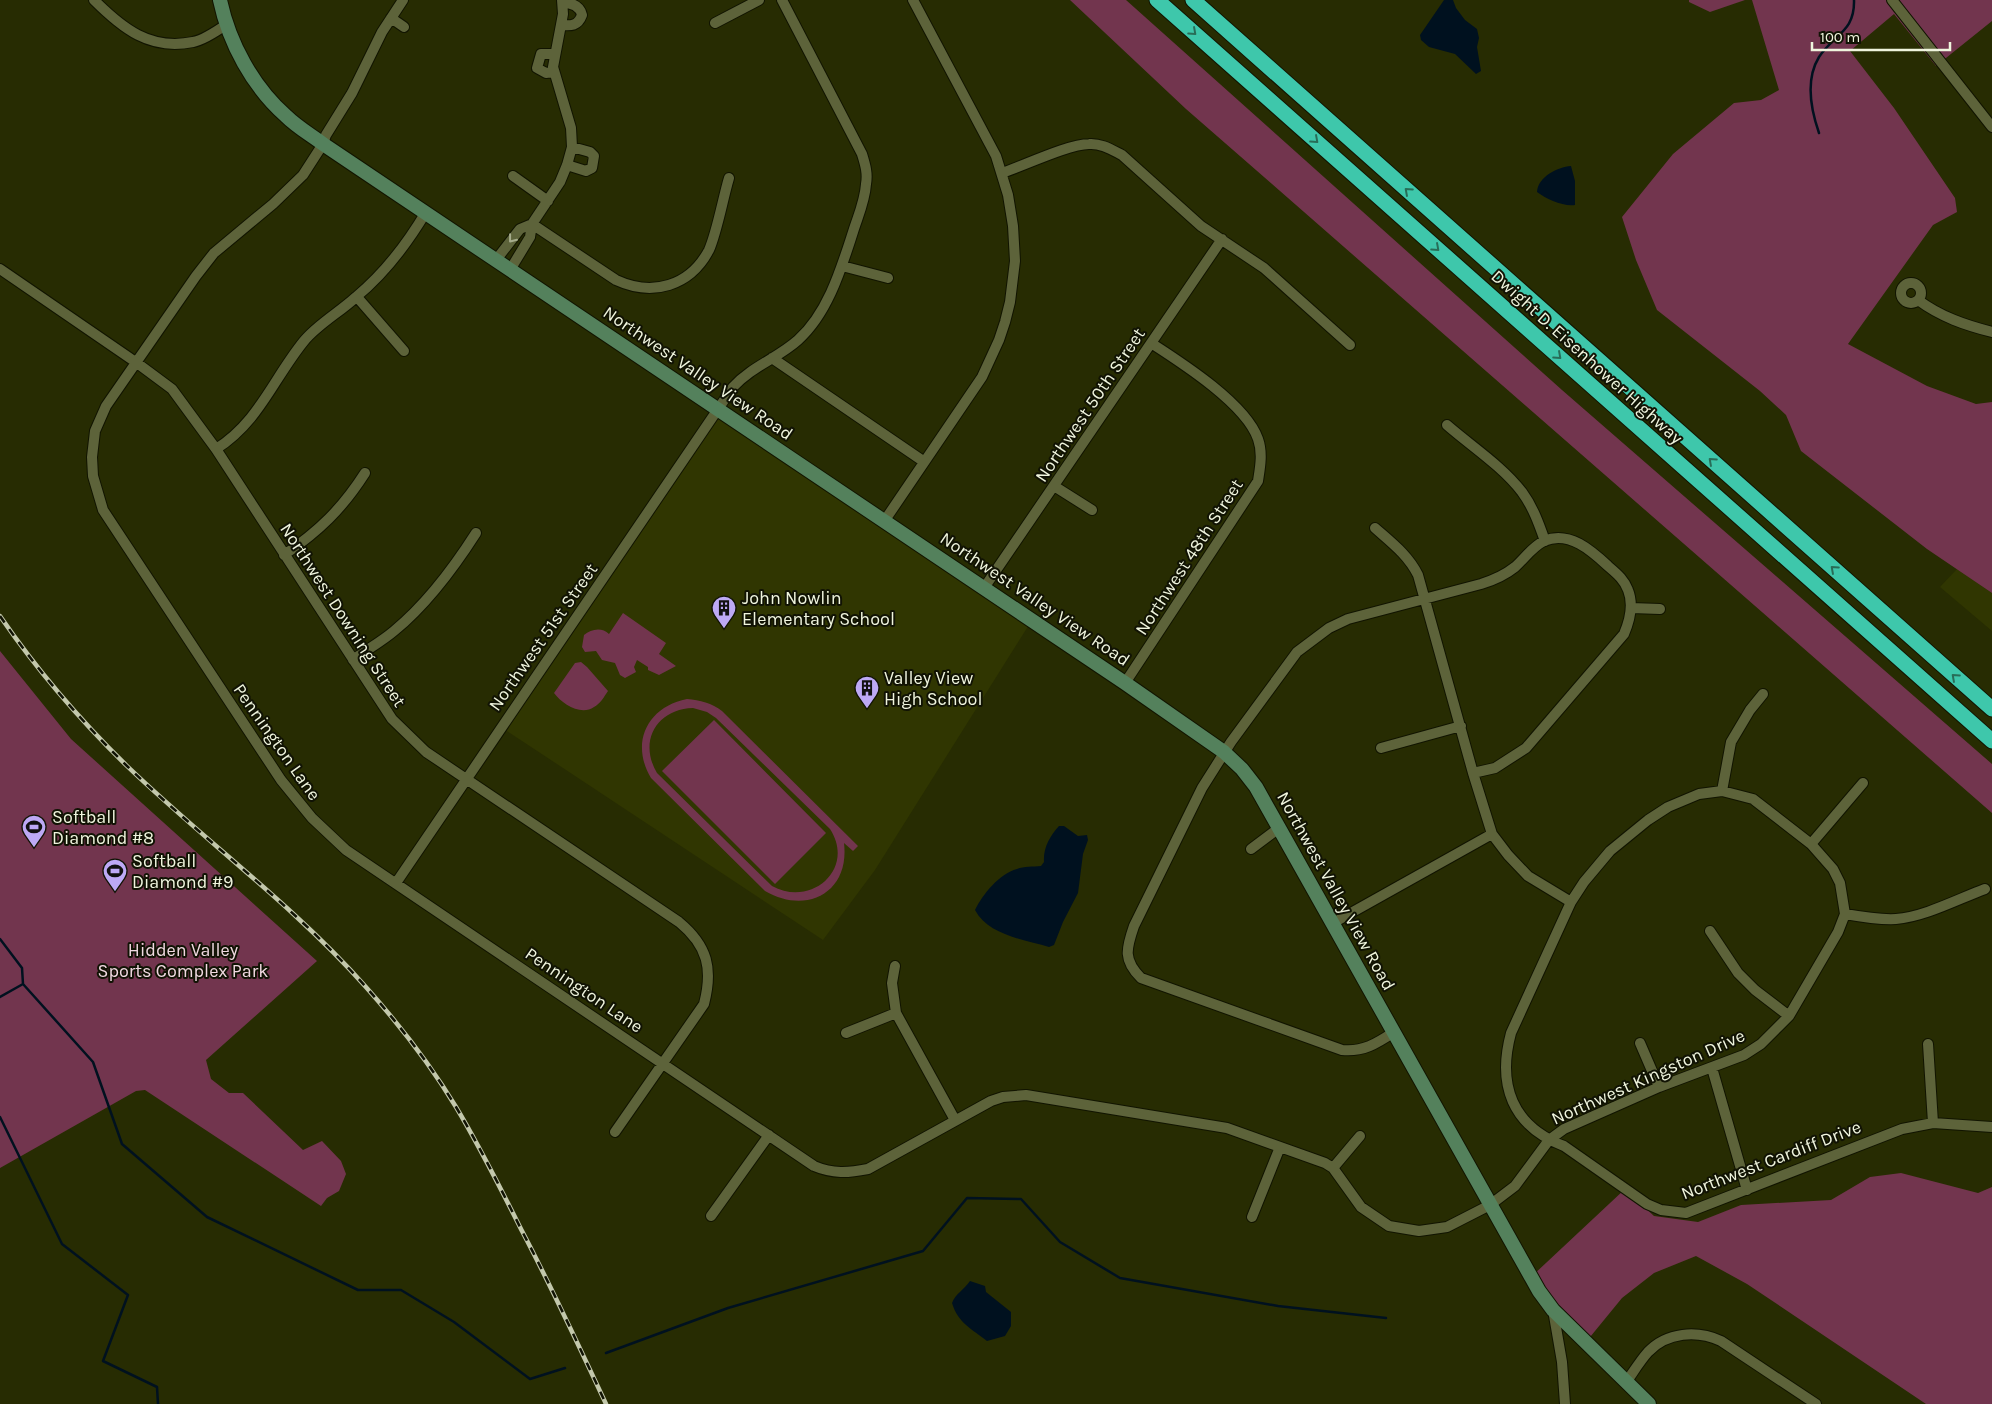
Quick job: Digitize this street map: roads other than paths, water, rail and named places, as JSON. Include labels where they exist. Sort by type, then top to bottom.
[{"type":"highway","name":"Dwight D. Eisenhower Highway","points":[[1157,0],[1992,741]]},
{"type":"highway","name":"Dwight D. Eisenhower Highway","points":[[1193,0],[1992,709]]},
{"type":"street","points":[[94,0],[118,23],[135,35],[168,44],[193,42],[227,24]]},
{"type":"street","name":"Northwest Valley View Road","points":[[220,0],[227,24],[245,64],[270,100],[286,117],[323,144],[1125,683],[1224,752],[1242,769],[1256,787],[1280,828],[1539,1291],[1553,1310],[1649,1404]]},
{"type":"street","name":"Pennington Lane","points":[[403,0],[391,18],[352,93],[326,135],[323,144],[302,175],[283,195],[214,253],[106,406],[95,431],[91,468],[103,510],[293,797],[329,836],[769,1136],[814,1166],[826,1171],[848,1173],[868,1169],[991,1101],[1002,1097],[1026,1095],[1227,1128],[1325,1163],[1333,1168]]},
{"type":"street","points":[[715,23],[759,0]]},
{"type":"street","name":"Northwest 51st Street","points":[[396,883],[718,410],[740,380],[797,341],[808,330],[824,306],[842,266],[865,196],[866,166],[782,0]]},
{"type":"street","points":[[885,520],[982,377],[1005,322],[1012,285],[1015,241],[1008,195],[996,156],[912,0]]},
{"type":"street","points":[[1892,0],[1992,127]]},
{"type":"street","points":[[510,270],[530,237],[532,224],[548,201],[567,165],[572,147],[571,128],[554,72],[555,54],[561,25],[562,2],[570,3],[581,10],[582,15],[576,24],[570,26],[561,25]]},
{"type":"street","points":[[391,18],[404,27]]},
{"type":"street","points":[[554,72],[546,73],[537,68],[541,54],[555,54]]},
{"type":"street","points":[[1002,173],[1088,144],[1101,145],[1122,155],[1201,226],[1264,268],[1350,345]]},
{"type":"street","points":[[567,165],[586,171],[592,168],[594,161],[594,156],[590,152],[572,147]]},
{"type":"street","points":[[513,176],[548,201]]},
{"type":"street","points":[[532,224],[616,280],[631,287],[659,288],[689,276],[710,248],[729,178]]},
{"type":"street","points":[[216,449],[229,441],[247,424],[304,340],[357,297],[383,272],[403,247],[426,212]]},
{"type":"street","points":[[496,260],[520,229],[532,224]]},
{"type":"street","name":"Northwest 50th Street","points":[[984,588],[1222,239]]},
{"type":"street","points":[[842,266],[888,278]]},
{"type":"street","name":"Northwest Downing Street","points":[[0,269],[138,362],[172,389],[216,449],[392,719],[412,740],[426,752],[680,922],[698,942],[708,965],[707,990],[704,1004],[615,1132]]},
{"type":"street","points":[[357,297],[404,351]]},
{"type":"street","points":[[1918,300],[1946,318],[1967,326],[1992,332]]},
{"type":"street","name":"Northwest 48th Street","points":[[1125,683],[1258,481],[1261,462],[1259,441],[1251,424],[1198,374],[1151,343]]},
{"type":"street","points":[[772,358],[924,462]]},
{"type":"street","points":[[1446,425],[1506,475],[1521,492],[1533,510],[1545,541]]},
{"type":"street","points":[[284,556],[329,520],[365,473]]},
{"type":"street","points":[[1054,486],[1092,510]]},
{"type":"street","points":[[1375,528],[1403,552],[1412,563],[1418,575],[1473,773],[1492,834],[1508,855],[1528,876],[1571,902]]},
{"type":"street","points":[[353,660],[394,632],[405,622],[450,572],[476,533]]},
{"type":"street","points":[[1394,1032],[1367,1048],[1356,1052],[1342,1050],[1141,978],[1132,970],[1126,957],[1134,926],[1202,788],[1224,752],[1284,667],[1297,652],[1311,640],[1348,619],[1481,584],[1500,577],[1515,567],[1534,548],[1545,541],[1570,540],[1590,550],[1622,578],[1628,589],[1631,608],[1630,621],[1624,634],[1526,748],[1495,768],[1473,773]]},
{"type":"street","points":[[1631,608],[1660,610]]},
{"type":"street","points":[[1763,694],[1750,710],[1731,742],[1722,791],[1753,799],[1811,844],[1833,869],[1842,891],[1845,914],[1877,919],[1898,919],[1985,888]]},
{"type":"street","points":[[1381,748],[1461,726]]},
{"type":"street","points":[[1811,844],[1863,783]]},
{"type":"street","name":"Northwest Cardiff Drive","points":[[1722,791],[1699,794],[1668,807],[1648,820],[1610,851],[1584,882],[1571,902],[1511,1033],[1506,1052],[1505,1071],[1508,1091],[1518,1113],[1530,1126],[1549,1140],[1564,1146],[1647,1204],[1660,1210],[1686,1212],[1902,1129],[1933,1124],[1992,1127]]},
{"type":"street","points":[[1251,849],[1280,828]]},
{"type":"street","points":[[1333,923],[1492,834]]},
{"type":"street","name":"Northwest Kingston Drive","points":[[1333,1168],[1361,1207],[1389,1226],[1420,1231],[1448,1227],[1490,1205],[1515,1186],[1549,1140],[1564,1129],[1658,1087],[1744,1055],[1775,1032],[1789,1016],[1838,932],[1845,914]]},
{"type":"street","points":[[1710,931],[1738,973],[1755,990],[1789,1016]]},
{"type":"street","points":[[895,966],[892,983],[896,1013],[955,1120]]},
{"type":"street","points":[[846,1033],[896,1013]]},
{"type":"street","points":[[1640,1043],[1658,1087]]},
{"type":"street","points":[[1928,1044],[1933,1124]]},
{"type":"street","points":[[1712,1068],[1747,1190]]},
{"type":"street","points":[[711,1216],[769,1136]]},
{"type":"street","points":[[1333,1168],[1360,1136]]},
{"type":"street","points":[[1252,1217],[1280,1147]]},
{"type":"street","points":[[1553,1310],[1562,1362],[1565,1404]]},
{"type":"street","points":[[1627,1381],[1648,1352],[1657,1344],[1669,1338],[1699,1334],[1711,1336],[1721,1341],[1816,1404]]},
{"type":"water","points":[[1444,0],[1453,0],[1456,8],[1465,20],[1477,29],[1479,38],[1477,47],[1481,71],[1476,74],[1455,54],[1429,47],[1421,40],[1420,35]]},
{"type":"water","points":[[1571,166],[1575,181],[1575,205],[1555,202],[1537,192],[1545,177],[1560,168]]},
{"type":"water","points":[[1059,826],[1064,826],[1078,836],[1087,835],[1088,840],[1083,854],[1078,893],[1054,945],[1049,947],[1018,939],[998,931],[981,918],[975,910],[992,885],[1004,875],[1023,867],[1041,866],[1044,862],[1048,842]]},
{"type":"water","points":[[970,1281],[985,1286],[986,1292],[1011,1312],[1011,1326],[1005,1336],[987,1341],[966,1325],[958,1316],[952,1303]]},
{"type":"waterway","points":[[1819,133],[1812,105],[1812,75],[1819,57],[1851,19],[1854,0]]},
{"type":"waterway","points":[[0,939],[22,968],[23,984],[0,997]]},
{"type":"waterway","points":[[23,984],[93,1062],[122,1144],[207,1217],[358,1290],[401,1290],[454,1322],[530,1379],[565,1368]]},
{"type":"waterway","points":[[0,1117],[62,1244],[128,1295],[103,1361],[157,1387],[158,1404]]},
{"type":"waterway","points":[[606,1353],[728,1308],[923,1251],[967,1198],[1021,1199],[1060,1242],[1120,1278],[1278,1306],[1386,1318]]},
{"type":"railway","points":[[0,616],[44,675],[110,749],[157,794],[279,901],[337,956],[365,986],[413,1044],[446,1091],[482,1153],[555,1295],[606,1404]]},
{"type":"place","name":"John Nowlin Elementary School","points":[[724,629]]},
{"type":"place","name":"Valley View High School","points":[[867,709]]},
{"type":"place","name":"Softball Diamond #8","points":[[34,848]]},
{"type":"place","name":"Softball Diamond #9","points":[[115,892]]},
{"type":"park label","name":"Hidden Valley Sports Complex Park","points":[[183,960]]}]
